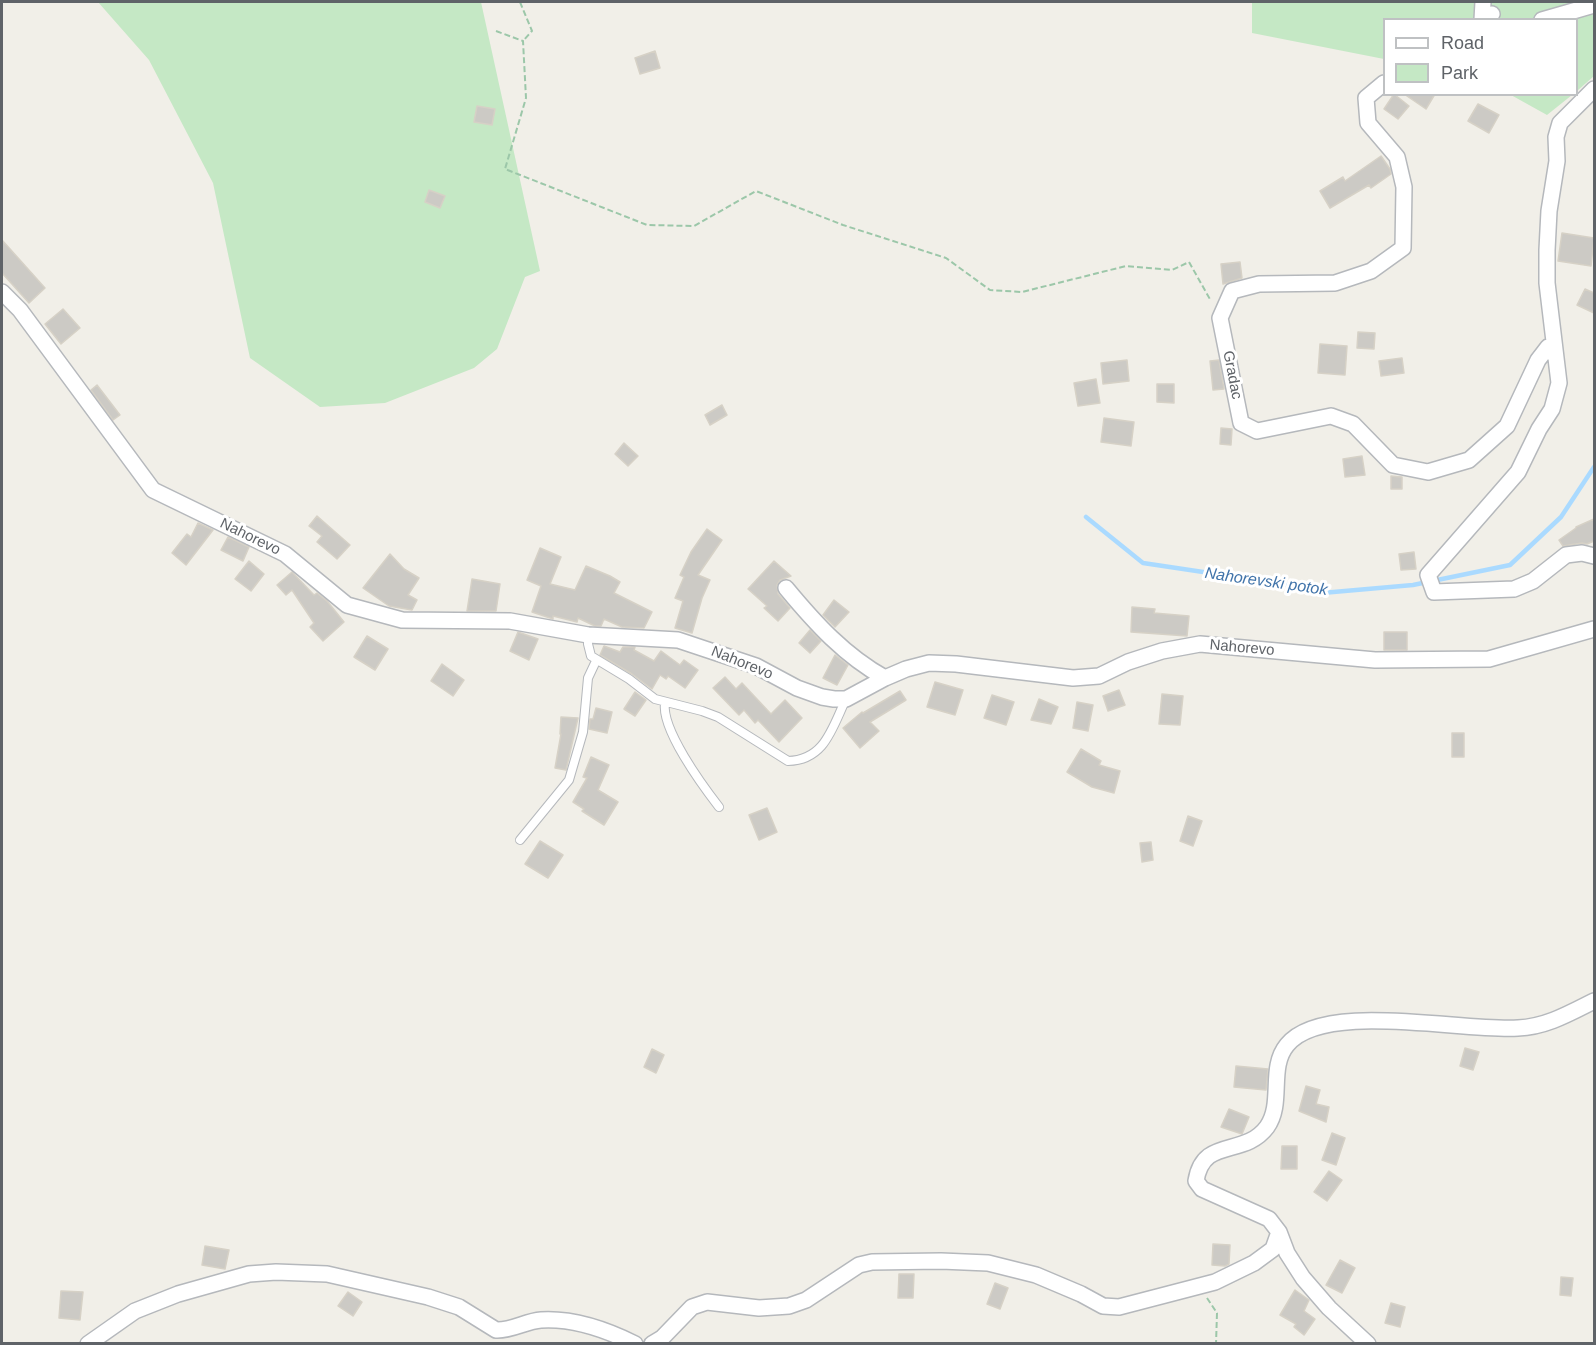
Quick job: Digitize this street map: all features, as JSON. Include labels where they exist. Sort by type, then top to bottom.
[{"type":"street","points":[[1549,18],[1594,5]]},
{"type":"street","points":[[1220,318],[1232,291],[1259,284],[1335,283],[1371,271],[1403,249],[1404,187],[1397,158],[1368,123],[1366,98],[1383,84]]},
{"type":"street","points":[[1594,88],[1560,123],[1556,137],[1557,161],[1549,211],[1546,272],[1559,383],[1552,409],[1539,429],[1518,472],[1428,575],[1434,592],[1514,589],[1533,581],[1566,555],[1582,553],[1594,556]]},
{"type":"street","name":"Nahorevo","points":[[2,292],[20,310],[153,490],[285,554],[347,605],[402,620],[510,621],[588,635],[678,640],[756,666],[797,688],[822,698],[846,699],[885,678],[929,663],[956,664],[1072,678],[1099,676],[1128,662],[1162,651],[1200,644],[1375,660],[1489,659],[1594,629]]},
{"type":"street","name":"Gradac","points":[[1220,318],[1241,423],[1257,431],[1331,416],[1353,424],[1393,465],[1428,472],[1469,460],[1508,426],[1538,360],[1548,347],[1555,356]]},
{"type":"street","points":[[786,588],[808,614],[855,660],[885,678]]},
{"type":"street","points":[[1368,1344],[1329,1308],[1303,1278],[1287,1253],[1279,1232],[1269,1219],[1202,1189],[1196,1181],[1202,1161],[1214,1152],[1247,1144],[1258,1137],[1268,1126],[1274,1112],[1280,1056],[1287,1044],[1304,1031],[1330,1024],[1377,1021],[1518,1028],[1546,1024],[1594,1001]]},
{"type":"street","points":[[652,1344],[662,1338],[692,1307],[707,1302],[759,1308],[789,1306],[806,1300],[860,1265],[872,1262],[988,1263],[1036,1275],[1103,1306],[1119,1307],[1215,1282],[1254,1263],[1273,1249],[1279,1232]]},
{"type":"street","points":[[88,1344],[135,1311],[178,1294],[249,1274],[303,1272],[327,1274],[428,1297],[459,1308],[496,1330],[541,1320],[560,1321],[616,1334],[635,1344]]},
{"type":"lane","points":[[588,635],[589,651],[596,661],[607,665],[656,699],[718,717],[788,761],[801,760],[822,747],[846,699]]},
{"type":"lane","points":[[520,840],[569,780],[583,732],[588,678],[596,661]]},
{"type":"lane","points":[[665,703],[665,718],[670,728],[690,766],[719,807]]},
{"type":"path","points":[[520,2],[532,32],[523,41],[526,98],[505,169],[646,225],[694,226],[756,191],[843,225],[946,258],[990,290],[1022,292],[1126,266],[1172,270],[1190,262],[1220,318]]},
{"type":"path","points":[[496,31],[523,41]]},
{"type":"path","points":[[1200,1286],[1216,1313],[1216,1344]]},
{"type":"green space","points":[[98,2],[481,2],[540,271],[525,277],[497,349],[474,368],[385,403],[320,407],[250,358],[213,183],[149,60]]},
{"type":"green space","points":[[1252,2],[1594,2],[1594,76],[1578,90],[1578,18],[1383,18],[1383,59],[1252,33]]},
{"type":"green space","points":[[1513,96],[1571,96],[1547,115]]},
{"type":"building","points":[[655,51],[660,68],[640,74],[635,58]]},
{"type":"building","points":[[1393,96],[1396,96],[1409,106],[1398,119],[1384,109]]},
{"type":"building","points":[[1407,96],[1434,96],[1426,109]]},
{"type":"building","points":[[1478,104],[1499,115],[1489,133],[1468,121]]},
{"type":"building","points":[[477,106],[495,109],[492,125],[474,122]]},
{"type":"building","points":[[1381,156],[1391,174],[1371,188],[1369,185],[1330,208],[1320,191],[1343,177],[1345,181]]},
{"type":"building","points":[[429,190],[445,196],[440,208],[425,202]]},
{"type":"building","points":[[1562,233],[1594,238],[1591,266],[1558,261]]},
{"type":"building","points":[[2,240],[45,288],[29,303],[2,273]]},
{"type":"building","points":[[1240,262],[1242,278],[1223,284],[1221,264]]},
{"type":"building","points":[[1585,289],[1594,293],[1594,313],[1577,305]]},
{"type":"building","points":[[63,309],[80,328],[61,344],[45,324]]},
{"type":"building","points":[[1358,332],[1375,333],[1374,349],[1357,348]]},
{"type":"building","points":[[1320,344],[1347,346],[1345,375],[1318,373]]},
{"type":"building","points":[[1402,358],[1404,373],[1381,376],[1379,361]]},
{"type":"building","points":[[1127,360],[1129,381],[1103,384],[1101,363]]},
{"type":"building","points":[[1219,360],[1224,389],[1213,390],[1210,361]]},
{"type":"building","points":[[1096,379],[1100,403],[1078,406],[1074,383]]},
{"type":"building","points":[[1157,384],[1174,384],[1174,403],[1157,402]]},
{"type":"building","points":[[97,385],[120,415],[113,420],[91,390]]},
{"type":"building","points":[[722,405],[727,415],[710,425],[705,415]]},
{"type":"building","points":[[1104,418],[1134,422],[1131,446],[1101,442]]},
{"type":"building","points":[[1221,428],[1232,429],[1231,445],[1220,444]]},
{"type":"building","points":[[624,443],[638,456],[628,466],[615,454]]},
{"type":"building","points":[[1362,456],[1365,475],[1345,477],[1343,459]]},
{"type":"building","points":[[1391,476],[1402,477],[1402,489],[1391,489]]},
{"type":"building","points":[[317,516],[350,545],[337,559],[317,542],[322,536],[309,526]]},
{"type":"building","points":[[1594,519],[1594,541],[1587,544],[1563,546],[1559,540],[1576,527]]},
{"type":"building","points":[[198,523],[213,530],[186,565],[172,553],[187,534],[191,537]]},
{"type":"building","points":[[707,529],[722,540],[698,575],[710,580],[692,633],[675,628],[683,601],[675,598],[684,577],[680,575],[691,552]]},
{"type":"building","points":[[228,537],[249,547],[243,561],[221,550]]},
{"type":"building","points":[[540,548],[561,557],[550,584],[575,590],[586,566],[610,576],[620,582],[614,593],[652,612],[644,628],[622,627],[604,619],[601,626],[595,626],[578,618],[577,622],[553,616],[553,619],[532,612],[541,586],[527,580]]},
{"type":"building","points":[[1414,552],[1416,569],[1401,570],[1399,554]]},
{"type":"building","points":[[390,554],[404,569],[419,578],[408,595],[417,600],[412,610],[389,606],[363,588]]},
{"type":"building","points":[[249,561],[264,574],[251,591],[235,579]]},
{"type":"building","points":[[774,561],[791,576],[780,580],[777,585],[778,594],[790,608],[778,621],[764,608],[767,606],[748,589]]},
{"type":"building","points":[[292,572],[314,595],[317,593],[327,601],[344,622],[323,641],[310,627],[314,623],[292,590],[286,595],[277,585]]},
{"type":"building","points":[[472,579],[500,584],[496,611],[467,611]]},
{"type":"building","points":[[834,600],[849,612],[835,627],[823,615]]},
{"type":"building","points":[[1132,607],[1155,609],[1154,613],[1189,616],[1187,636],[1131,632]]},
{"type":"building","points":[[810,630],[821,641],[810,653],[799,643]]},
{"type":"building","points":[[518,632],[538,639],[529,660],[510,651]]},
{"type":"building","points":[[1384,632],[1407,632],[1407,650],[1384,650]]},
{"type":"building","points":[[367,636],[388,649],[375,670],[354,657]]},
{"type":"building","points":[[604,646],[620,652],[623,647],[635,647],[634,650],[654,661],[661,651],[680,665],[684,660],[698,670],[685,688],[668,676],[666,679],[660,675],[652,689],[600,655]]},
{"type":"building","points":[[835,655],[848,665],[837,685],[823,678]]},
{"type":"building","points":[[442,664],[464,680],[453,696],[431,681]]},
{"type":"building","points":[[725,677],[736,689],[742,683],[771,714],[785,700],[802,718],[779,742],[758,720],[755,723],[744,710],[739,715],[713,688]]},
{"type":"building","points":[[935,682],[963,690],[955,715],[927,707]]},
{"type":"building","points":[[1119,690],[1125,705],[1108,711],[1103,696]]},
{"type":"building","points":[[900,691],[906,700],[870,722],[879,731],[860,748],[843,728],[862,712]]},
{"type":"building","points":[[635,692],[646,700],[635,716],[624,709]]},
{"type":"building","points":[[1162,694],[1183,696],[1180,725],[1159,724]]},
{"type":"building","points":[[992,695],[1014,702],[1006,725],[984,718]]},
{"type":"building","points":[[1039,699],[1058,707],[1051,724],[1031,720]]},
{"type":"building","points":[[1077,702],[1093,705],[1088,731],[1073,728]]},
{"type":"building","points":[[596,708],[612,712],[607,733],[589,729],[590,719],[593,719]]},
{"type":"building","points":[[561,717],[578,718],[566,770],[555,768],[561,734]]},
{"type":"building","points":[[1452,733],[1464,733],[1464,757],[1452,757]]},
{"type":"building","points":[[1081,749],[1101,761],[1099,765],[1120,771],[1114,793],[1092,787],[1067,772]]},
{"type":"building","points":[[591,757],[609,765],[598,790],[618,802],[604,825],[582,811],[584,809],[573,802],[587,778],[583,777]]},
{"type":"building","points":[[767,808],[777,832],[759,840],[749,815]]},
{"type":"building","points":[[1188,816],[1202,821],[1193,846],[1180,841]]},
{"type":"building","points":[[540,841],[563,855],[548,878],[525,864]]},
{"type":"building","points":[[1151,842],[1153,860],[1142,862],[1140,843]]},
{"type":"building","points":[[1465,1048],[1479,1052],[1473,1070],[1460,1066]]},
{"type":"building","points":[[652,1049],[664,1055],[656,1073],[644,1067]]},
{"type":"building","points":[[1236,1066],[1268,1069],[1266,1090],[1234,1087]]},
{"type":"building","points":[[1306,1086],[1320,1090],[1316,1104],[1329,1107],[1326,1122],[1299,1111]]},
{"type":"building","points":[[1229,1109],[1249,1117],[1242,1134],[1221,1127]]},
{"type":"building","points":[[1332,1133],[1345,1138],[1336,1165],[1322,1160]]},
{"type":"building","points":[[1282,1146],[1297,1146],[1297,1169],[1281,1169]]},
{"type":"building","points":[[1329,1171],[1342,1180],[1327,1201],[1314,1192]]},
{"type":"building","points":[[1213,1244],[1230,1245],[1229,1264],[1212,1265]]},
{"type":"building","points":[[205,1246],[229,1250],[225,1269],[202,1265]]},
{"type":"building","points":[[1340,1260],[1355,1268],[1342,1293],[1326,1285]]},
{"type":"building","points":[[899,1274],[914,1274],[913,1298],[898,1298]]},
{"type":"building","points":[[1561,1277],[1573,1278],[1571,1296],[1560,1295]]},
{"type":"building","points":[[995,1283],[1008,1288],[1000,1309],[987,1304]]},
{"type":"building","points":[[1295,1290],[1309,1300],[1304,1311],[1315,1319],[1304,1335],[1294,1327],[1296,1324],[1280,1315]]},
{"type":"building","points":[[61,1291],[83,1292],[80,1320],[59,1318]]},
{"type":"building","points":[[348,1292],[362,1302],[353,1316],[338,1306]]},
{"type":"building","points":[[1391,1303],[1405,1307],[1400,1327],[1385,1323]]},
{"type":"waterway","name":"Nahorevski potok","points":[[1086,517],[1143,563],[1290,585],[1322,593],[1413,585],[1510,565],[1561,517],[1594,467]]}]
